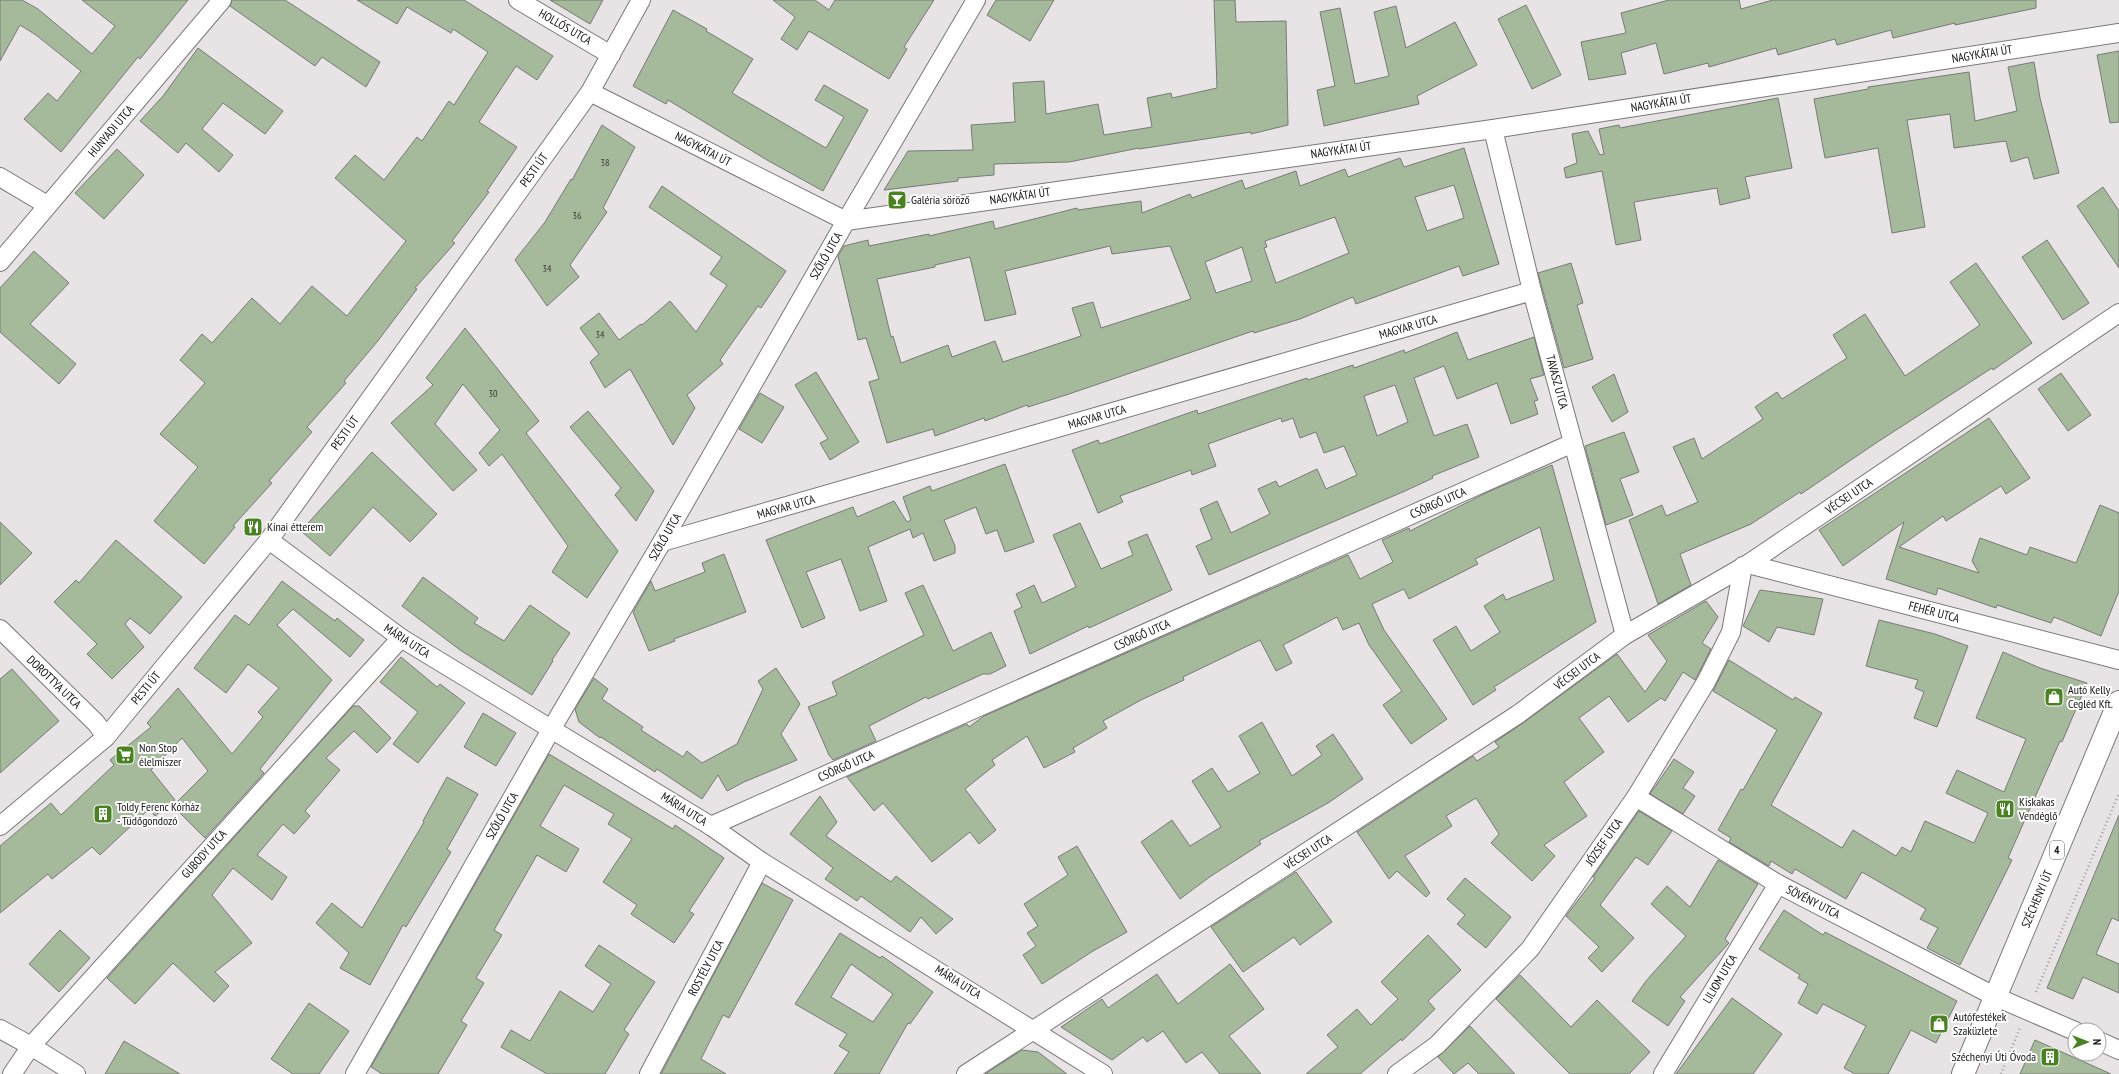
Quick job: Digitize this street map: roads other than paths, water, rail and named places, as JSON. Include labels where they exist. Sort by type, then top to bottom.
[{"type":"main road","name":"SZÉCHENYI ÚT","points":[[1963,1074],[2119,702]]},
{"type":"street","name":"HUNYADI UTCA","points":[[0,262],[222,0]]},
{"type":"street","name":"HOLLÓS UTCA","points":[[518,0],[611,55]]},
{"type":"street","name":"PESTI ÚT","points":[[0,826],[106,737],[269,540],[590,92],[641,0]]},
{"type":"street","name":"SZŐLŐ UTCA","points":[[355,1074],[552,728],[662,542],[846,221],[976,0]]},
{"type":"street","name":"NAGYKÁTAI ÚT","points":[[590,92],[846,221],[1493,128],[2119,33]]},
{"type":"street","name":"TAVASZ UTCA","points":[[1493,128],[1532,292],[1625,635]]},
{"type":"street","points":[[0,177],[47,205]]},
{"type":"street","name":"MAGYAR UTCA","points":[[662,542],[1532,292]]},
{"type":"street","name":"VÉCSEI UTCA","points":[[966,1074],[1517,715],[1625,635],[1746,565],[2119,313]]},
{"type":"street","name":"CSÖRGŐ UTCA","points":[[711,826],[1573,443]]},
{"type":"street","name":"MÁRIA UTCA","points":[[269,540],[400,638],[552,728],[711,826],[762,862],[1103,1074]]},
{"type":"street","name":"FEHÉR UTCA","points":[[1746,565],[2119,660]]},
{"type":"street","name":"JÓZSEF UTCA","points":[[1397,1074],[1437,1045],[1530,949],[1636,798],[1706,682],[1731,632],[1746,565]]},
{"type":"street","name":"DOROTTYA UTCA","points":[[0,629],[96,723],[106,737]]},
{"type":"street","name":"GUBODY UTCA","points":[[12,1074],[31,1046],[400,638]]},
{"type":"street","name":"SÖVÉNY UTCA","points":[[1636,798],[1778,884],[1996,997],[2067,1028]]},
{"type":"street","name":"ROSTÉLY UTCA","points":[[650,1074],[762,862]]},
{"type":"street","name":"LILIOM UTCA","points":[[1663,1074],[1778,884]]},
{"type":"street","points":[[0,1029],[76,1074]]},
{"type":"street","points":[[2107,1045],[2119,1050]]},
{"type":"place","name":"Galéria söröző","points":[[897,200]]},
{"type":"place","name":"Kínai étterem","points":[[253,527]]},
{"type":"place","name":"Autó Kelly Cegléd Kft.","points":[[2054,697]]},
{"type":"place","name":"Non Stop élelmiszer","points":[[125,755]]},
{"type":"place","name":"Kiskakas Vendéglő","points":[[2005,809]]},
{"type":"place","name":"Toldy Ferenc Kórház - Tüdőgondozó","points":[[103,814]]},
{"type":"place","name":"Autófestékek Szaküzlete","points":[[1939,1024]]},
{"type":"place","name":"Széchenyi Úti Óvoda","points":[[2050,1057]]}]
